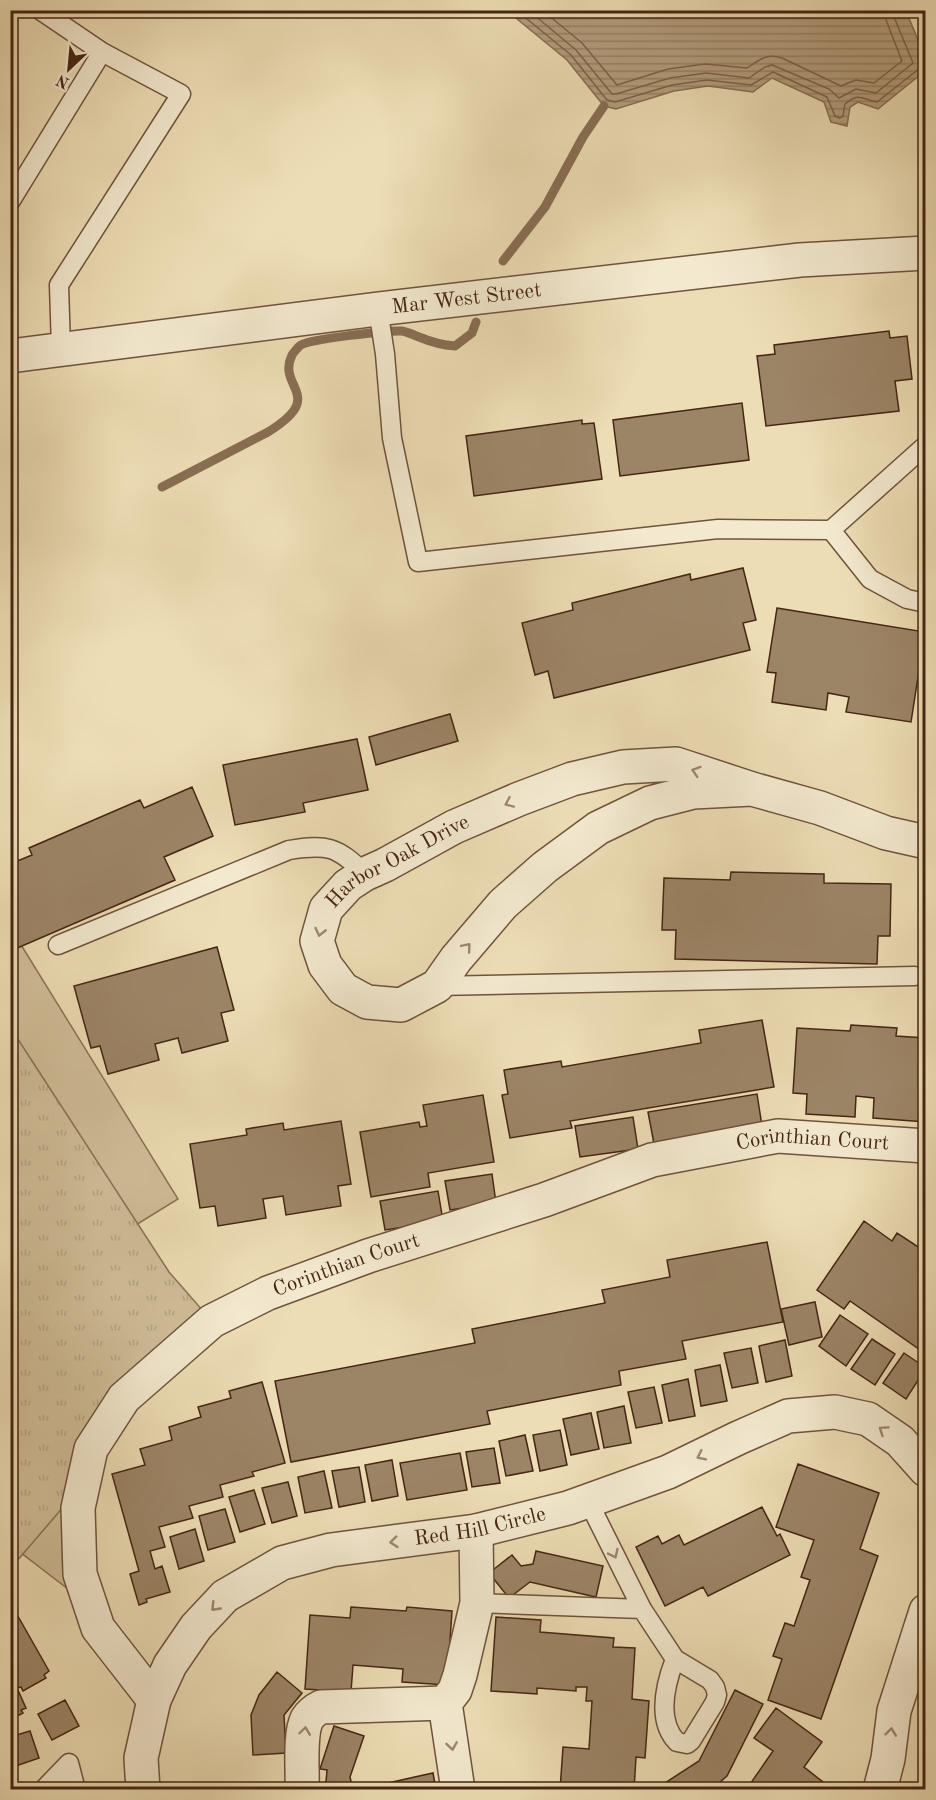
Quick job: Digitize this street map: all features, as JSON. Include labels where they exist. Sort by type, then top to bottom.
[{"type":"street","name":"Mar West Street","points":[[10,356],[379,315],[800,260],[926,253]]},
{"type":"street","name":"Harbor Oak Drive","points":[[752,789],[693,792],[650,803],[598,828],[545,867],[503,904],[456,959],[437,986],[401,1005],[367,1002],[343,989],[325,965],[317,941],[326,909],[348,885],[454,827],[519,799],[572,779],[623,767],[676,764],[820,808],[886,833],[926,842]]},
{"type":"street","name":"Corinthian Court","points":[[154,1700],[98,1628],[80,1574],[78,1508],[91,1449],[124,1398],[212,1321],[268,1293],[357,1260],[544,1200],[652,1160],[778,1136],[926,1146]]},
{"type":"street","name":"Red Hill Circle","points":[[143,1790],[141,1758],[154,1700],[170,1665],[196,1627],[225,1596],[282,1563],[331,1550],[476,1532],[568,1508],[668,1472],[788,1416],[835,1412],[868,1419],[900,1441],[926,1470]]},
{"type":"street","points":[[458,1790],[445,1703],[455,1689],[460,1675],[477,1603],[476,1532]]},
{"type":"street","points":[[880,1790],[888,1760],[894,1712],[926,1611]]},
{"type":"street","points":[[302,1790],[304,1730],[313,1711],[321,1707],[445,1703]]},
{"type":"lane","points":[[40,10],[102,52],[181,94],[59,285],[61,349]]},
{"type":"lane","points":[[10,202],[102,52]]},
{"type":"lane","points":[[379,315],[393,438],[418,562],[718,529],[831,530],[926,445]]},
{"type":"lane","points":[[831,530],[870,579],[907,599],[926,603]]},
{"type":"lane","points":[[58,945],[289,850],[312,846],[331,848],[348,856],[365,874]]},
{"type":"lane","points":[[437,986],[915,976]]},
{"type":"lane","points":[[588,1502],[642,1609],[675,1659]]},
{"type":"lane","points":[[477,1603],[642,1609]]},
{"type":"lane","points":[[43,1790],[69,1763],[76,1790]]},
{"type":"green space","points":[[10,927],[178,1199],[79,1260],[66,1520],[68,1589],[21,1553],[11,1559]]},
{"type":"green space","points":[[10,1027],[169,1272],[204,1312],[64,1506],[11,1568]]},
{"type":"water","points":[[509,11],[906,11],[925,57],[925,71],[878,109],[858,102],[850,107],[847,126],[831,122],[824,102],[772,78],[753,92],[708,86],[674,91],[616,109],[604,106],[567,60]]},
{"type":"building","points":[[889,331],[890,338],[907,336],[912,379],[895,381],[899,411],[766,426],[757,356],[775,354],[774,345]]},
{"type":"building","points":[[742,403],[749,460],[620,476],[613,420]]},
{"type":"building","points":[[582,420],[582,424],[594,423],[602,479],[474,496],[466,436]]},
{"type":"building","points":[[743,568],[756,620],[743,623],[750,650],[554,698],[548,671],[535,675],[522,623],[573,610],[572,603],[690,574],[691,580]]},
{"type":"building","points":[[777,608],[925,632],[911,722],[846,712],[849,697],[828,693],[826,710],[772,702],[776,673],[767,672]]},
{"type":"building","points":[[450,714],[458,741],[376,765],[369,737]]},
{"type":"building","points":[[357,739],[368,790],[303,803],[305,812],[235,825],[223,765]]},
{"type":"building","points":[[192,787],[213,836],[164,857],[175,880],[15,949],[10,939],[10,864],[32,855],[29,848],[140,800],[144,808]]},
{"type":"building","points":[[731,872],[824,874],[824,883],[891,884],[890,936],[878,936],[877,964],[675,959],[676,930],[662,930],[664,878],[730,880]]},
{"type":"building","points":[[217,947],[234,1010],[221,1013],[228,1041],[182,1053],[178,1038],[155,1044],[159,1060],[108,1074],[100,1046],[91,1048],[74,986]]},
{"type":"building","points":[[762,1020],[774,1087],[570,1121],[572,1128],[510,1138],[502,1095],[508,1094],[504,1070],[561,1061],[562,1067],[701,1043],[699,1030]]},
{"type":"building","points":[[851,1025],[897,1028],[896,1036],[926,1038],[926,1122],[873,1118],[874,1098],[856,1096],[855,1117],[806,1114],[807,1094],[793,1093],[797,1028],[850,1031]]},
{"type":"building","points":[[757,1094],[762,1126],[654,1144],[648,1112]]},
{"type":"building","points":[[483,1095],[494,1162],[428,1173],[430,1187],[371,1197],[360,1132],[419,1122],[420,1127],[427,1126],[423,1105]]},
{"type":"building","points":[[633,1117],[638,1149],[580,1157],[575,1126]]},
{"type":"building","points":[[341,1121],[351,1184],[338,1186],[341,1206],[286,1215],[283,1196],[263,1199],[266,1218],[218,1226],[215,1206],[200,1208],[190,1144],[247,1135],[246,1129],[283,1123],[284,1130]]},
{"type":"building","points":[[492,1174],[496,1203],[450,1210],[445,1181]]},
{"type":"building","points":[[438,1191],[443,1221],[385,1230],[380,1201]]},
{"type":"building","points":[[864,1221],[892,1241],[897,1233],[926,1252],[926,1354],[850,1301],[844,1309],[817,1290]]},
{"type":"building","points":[[767,1242],[783,1322],[682,1341],[686,1359],[619,1371],[621,1385],[487,1411],[490,1424],[291,1462],[275,1381],[475,1343],[472,1329],[605,1303],[602,1290],[670,1277],[667,1260]]},
{"type":"building","points":[[815,1302],[822,1337],[789,1345],[781,1309]]},
{"type":"building","points":[[840,1315],[868,1334],[846,1366],[819,1346]]},
{"type":"building","points":[[872,1339],[895,1354],[875,1385],[851,1369]]},
{"type":"building","points":[[785,1340],[792,1376],[766,1382],[759,1346]]},
{"type":"building","points":[[751,1348],[758,1383],[732,1388],[724,1353]]},
{"type":"building","points":[[904,1353],[926,1368],[906,1399],[883,1383]]},
{"type":"building","points":[[720,1365],[727,1401],[701,1406],[695,1370]]},
{"type":"building","points":[[688,1379],[695,1416],[669,1421],[662,1385]]},
{"type":"building","points":[[262,1382],[285,1463],[252,1472],[254,1476],[220,1485],[223,1497],[189,1506],[193,1518],[159,1527],[165,1547],[150,1551],[155,1569],[162,1566],[170,1592],[146,1599],[147,1602],[139,1605],[130,1574],[139,1571],[112,1474],[145,1465],[140,1449],[172,1440],[169,1427],[201,1417],[198,1407],[231,1398],[229,1391]]},
{"type":"building","points":[[654,1387],[662,1423],[636,1428],[628,1392]]},
{"type":"building","points":[[624,1406],[631,1443],[604,1448],[597,1412]]},
{"type":"building","points":[[591,1413],[599,1449],[571,1455],[563,1419]]},
{"type":"building","points":[[560,1430],[567,1465],[540,1471],[533,1435]]},
{"type":"building","points":[[525,1435],[533,1471],[506,1476],[499,1441]]},
{"type":"building","points":[[494,1448],[500,1483],[472,1487],[466,1452]]},
{"type":"building","points":[[460,1453],[467,1490],[407,1500],[400,1463]]},
{"type":"building","points":[[392,1460],[398,1496],[372,1501],[365,1465]]},
{"type":"building","points":[[798,1464],[879,1493],[860,1549],[878,1556],[821,1719],[768,1700],[782,1659],[773,1656],[785,1623],[794,1626],[810,1580],[801,1577],[814,1540],[776,1527]]},
{"type":"building","points":[[359,1467],[365,1502],[339,1507],[332,1471]]},
{"type":"building","points":[[324,1471],[332,1508],[305,1513],[298,1477]]},
{"type":"building","points":[[288,1482],[297,1516],[272,1523],[262,1488]]},
{"type":"building","points":[[254,1490],[265,1524],[240,1532],[229,1497]]},
{"type":"building","points":[[762,1507],[777,1536],[780,1534],[790,1555],[708,1596],[703,1587],[665,1606],[636,1547],[658,1536],[662,1544],[679,1535],[684,1545]]},
{"type":"building","points":[[225,1509],[235,1542],[208,1550],[199,1516]]},
{"type":"building","points":[[195,1529],[204,1561],[179,1569],[170,1537]]},
{"type":"building","points":[[536,1551],[603,1566],[596,1597],[530,1582],[509,1598],[489,1573],[512,1555],[521,1566],[533,1564]]},
{"type":"building","points":[[351,1607],[406,1611],[407,1607],[452,1611],[447,1685],[402,1682],[403,1669],[353,1665],[351,1692],[305,1689],[310,1615],[350,1618]]},
{"type":"building","points":[[15,1611],[49,1671],[44,1675],[46,1678],[23,1691],[21,1687],[17,1688],[26,1708],[21,1710],[23,1713],[10,1720],[10,1614]]},
{"type":"building","points":[[496,1617],[541,1620],[540,1632],[614,1638],[613,1647],[635,1648],[632,1699],[649,1701],[645,1758],[636,1757],[634,1790],[560,1790],[563,1747],[589,1749],[592,1701],[586,1701],[587,1687],[576,1687],[576,1691],[537,1688],[537,1694],[491,1691]]},
{"type":"building","points":[[277,1672],[302,1693],[284,1715],[286,1753],[253,1755],[251,1715],[259,1695]]},
{"type":"building","points":[[735,1690],[763,1704],[727,1776],[711,1790],[654,1790],[699,1761]]},
{"type":"building","points":[[65,1700],[79,1726],[52,1740],[38,1714]]},
{"type":"building","points":[[776,1708],[822,1742],[804,1767],[823,1782],[817,1790],[746,1790],[773,1751],[754,1738]]},
{"type":"building","points":[[334,1726],[364,1736],[350,1777],[353,1790],[320,1790],[319,1784],[326,1782],[327,1770],[320,1769]]},
{"type":"building","points":[[30,1731],[39,1758],[10,1768],[10,1737]]},
{"type":"building","points":[[433,1773],[436,1790],[356,1790]]},
{"type":"waterway","points":[[503,261],[545,207],[583,137],[604,106]]},
{"type":"waterway","points":[[162,487],[268,432],[286,419],[295,409],[298,400],[289,366],[292,355],[301,345],[350,335],[402,331],[432,342],[455,346],[472,333],[476,322]]}]
